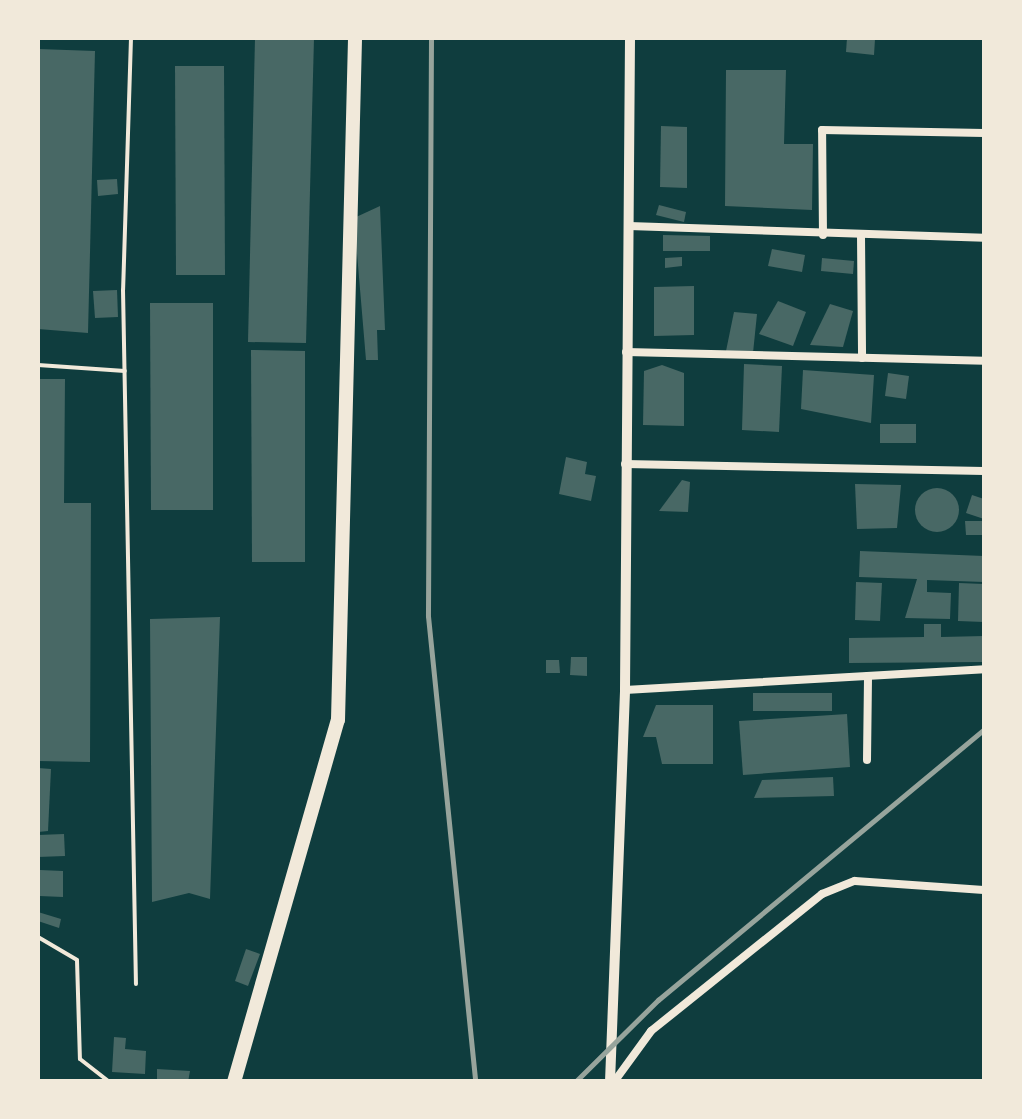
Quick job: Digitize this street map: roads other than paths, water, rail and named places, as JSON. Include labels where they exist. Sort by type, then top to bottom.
[{"type":"highway","points":[[234,1082],[338,720],[355,38]]},
{"type":"street","points":[[612,1082],[626,690],[630,38]]},
{"type":"street","points":[[822,235],[822,130],[984,133]]},
{"type":"street","points":[[629,226],[984,238]]},
{"type":"street","points":[[861,236],[862,358]]},
{"type":"street","points":[[626,352],[984,361]]},
{"type":"street","points":[[625,464],[984,471]]},
{"type":"street","points":[[626,690],[984,669]]},
{"type":"street","points":[[867,760],[868,676]]},
{"type":"street","points":[[612,1082],[651,1031],[822,894],[855,881],[984,890]]},
{"type":"lane","points":[[132,38],[125,371],[136,984]]},
{"type":"lane","points":[[38,365],[125,371]]},
{"type":"lane","points":[[38,937],[77,960],[80,1059],[109,1082]]},
{"type":"railway","points":[[431,38],[428,616],[475,1082]]},
{"type":"railway","points":[[575,1082],[658,1000],[984,729]]}]
